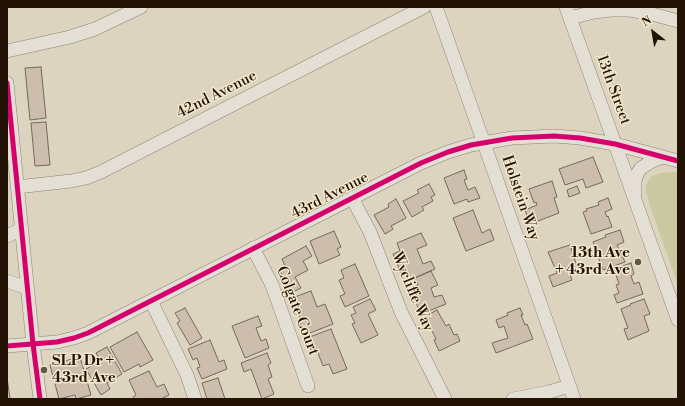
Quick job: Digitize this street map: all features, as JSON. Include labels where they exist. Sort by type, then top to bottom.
[{"type":"street","points":[[7,51],[70,37],[95,29],[141,7]]},
{"type":"street","name":"42nd Avenue","points":[[14,182],[71,181],[86,178],[101,172],[424,7]]},
{"type":"street","name":"Holstein Way","points":[[436,7],[574,399]]},
{"type":"street","points":[[568,13],[629,10],[648,13],[678,21]]},
{"type":"street","name":"13th Street","points":[[568,13],[678,320]]},
{"type":"street","points":[[7,89],[14,182],[22,229],[27,288],[40,399]]},
{"type":"street","name":"43rd Avenue","points":[[7,346],[57,342],[81,335],[422,163],[448,152],[484,142],[512,138],[554,136],[580,138],[615,144],[678,161]]},
{"type":"street","points":[[635,200],[635,181],[637,174],[641,168],[647,164],[663,157]]},
{"type":"street","name":"Wycliffe Way","points":[[352,198],[373,240],[401,312],[445,399]]},
{"type":"street","points":[[7,236],[22,229]]},
{"type":"street","name":"Colgate Court","points":[[253,248],[272,285],[308,386]]},
{"type":"street","points":[[7,281],[27,288]]},
{"type":"street","points":[[151,300],[187,375],[195,399]]},
{"type":"street","points":[[512,399],[569,386]]},
{"type":"green space","points":[[660,173],[678,173],[678,285],[646,192],[646,186],[652,176]]},
{"type":"building","points":[[41,67],[46,118],[30,120],[25,68]]},
{"type":"building","points":[[46,122],[50,165],[35,166],[31,123]]},
{"type":"building","points":[[593,157],[603,182],[586,188],[583,179],[565,185],[559,169]]},
{"type":"building","points":[[464,170],[467,179],[464,180],[468,190],[475,187],[480,198],[468,202],[467,199],[454,204],[444,178]]},
{"type":"building","points":[[552,181],[557,197],[554,198],[559,213],[530,224],[525,210],[537,205],[536,202],[534,203],[529,189]]},
{"type":"building","points":[[429,184],[435,195],[431,197],[433,201],[422,207],[424,210],[412,217],[403,201],[419,193],[417,190]]},
{"type":"building","points":[[577,186],[580,193],[569,197],[567,190]]},
{"type":"building","points":[[608,198],[612,209],[605,212],[612,227],[591,234],[583,212],[587,211],[586,209],[599,205],[598,202]]},
{"type":"building","points":[[396,199],[406,218],[391,226],[393,229],[385,234],[374,215],[389,207],[388,204]]},
{"type":"building","points":[[473,210],[482,233],[490,229],[494,240],[466,251],[453,218]]},
{"type":"building","points":[[620,230],[624,242],[617,245],[625,262],[603,270],[593,242],[606,237],[605,235]]},
{"type":"building","points":[[334,231],[341,247],[337,249],[340,255],[319,264],[310,241]]},
{"type":"building","points":[[421,233],[427,245],[417,249],[423,264],[431,261],[435,269],[405,282],[393,254],[400,251],[397,243]]},
{"type":"building","points":[[570,245],[578,269],[569,272],[572,280],[553,287],[549,276],[557,273],[548,252]]},
{"type":"building","points":[[306,246],[312,256],[303,261],[308,270],[295,277],[301,288],[289,294],[280,278],[283,277],[280,271],[286,268],[282,259]]},
{"type":"building","points":[[631,263],[634,274],[631,276],[634,284],[639,282],[643,294],[617,303],[614,295],[619,293],[616,285],[619,284],[614,269]]},
{"type":"building","points":[[355,264],[369,296],[345,307],[340,296],[345,294],[339,280],[344,278],[341,270]]},
{"type":"building","points":[[431,271],[438,285],[431,288],[434,297],[442,295],[446,304],[421,314],[410,289],[418,285],[415,278]]},
{"type":"building","points":[[311,291],[317,307],[325,304],[333,324],[305,335],[292,298]]},
{"type":"building","points":[[370,299],[376,310],[368,314],[378,335],[361,343],[352,324],[355,323],[351,315],[356,313],[353,307]]},
{"type":"building","points":[[644,299],[650,314],[644,316],[649,331],[628,340],[624,329],[628,328],[621,309]]},
{"type":"building","points":[[185,308],[202,338],[190,345],[177,323],[180,321],[175,313]]},
{"type":"building","points":[[520,308],[525,325],[527,324],[533,339],[496,353],[492,343],[508,338],[504,326],[499,328],[496,320],[508,315],[507,313]]},
{"type":"building","points":[[437,310],[446,326],[449,324],[454,335],[457,334],[460,341],[439,351],[434,340],[436,339],[427,321],[429,320],[426,316]]},
{"type":"building","points":[[258,316],[262,326],[256,328],[261,341],[266,339],[269,348],[245,358],[232,326]]},
{"type":"building","points":[[331,329],[347,369],[333,374],[329,364],[323,366],[316,348],[311,350],[307,338]]},
{"type":"building","points":[[137,332],[153,360],[140,367],[139,364],[124,372],[110,347]]},
{"type":"building","points":[[210,340],[219,362],[224,360],[227,369],[202,379],[197,368],[200,367],[197,358],[193,360],[188,349]]},
{"type":"building","points":[[107,347],[122,374],[107,383],[110,389],[101,395],[86,369],[101,361],[96,353]]},
{"type":"building","points":[[267,353],[271,363],[268,365],[272,377],[268,379],[274,394],[262,399],[251,369],[244,372],[241,363]]},
{"type":"building","points":[[80,357],[91,395],[76,399],[75,395],[59,399],[50,365]]},
{"type":"building","points":[[149,371],[157,387],[164,384],[169,395],[161,399],[134,399],[133,397],[136,395],[129,380]]},
{"type":"building","points":[[7,378],[10,398],[7,399]]},
{"type":"building","points":[[218,378],[225,399],[207,399],[202,383]]},
{"type":"cycle path","points":[[7,83],[33,344],[40,399]]},
{"type":"cycle path","points":[[7,346],[57,342],[88,333],[421,163],[448,152],[471,145],[512,138],[554,136],[580,138],[615,144],[678,161]]},
{"type":"place","name":"13th Ave + 43rd Ave","points":[[638,262]]},
{"type":"place","name":"SLP Dr + 43rd Ave","points":[[44,370]]}]
